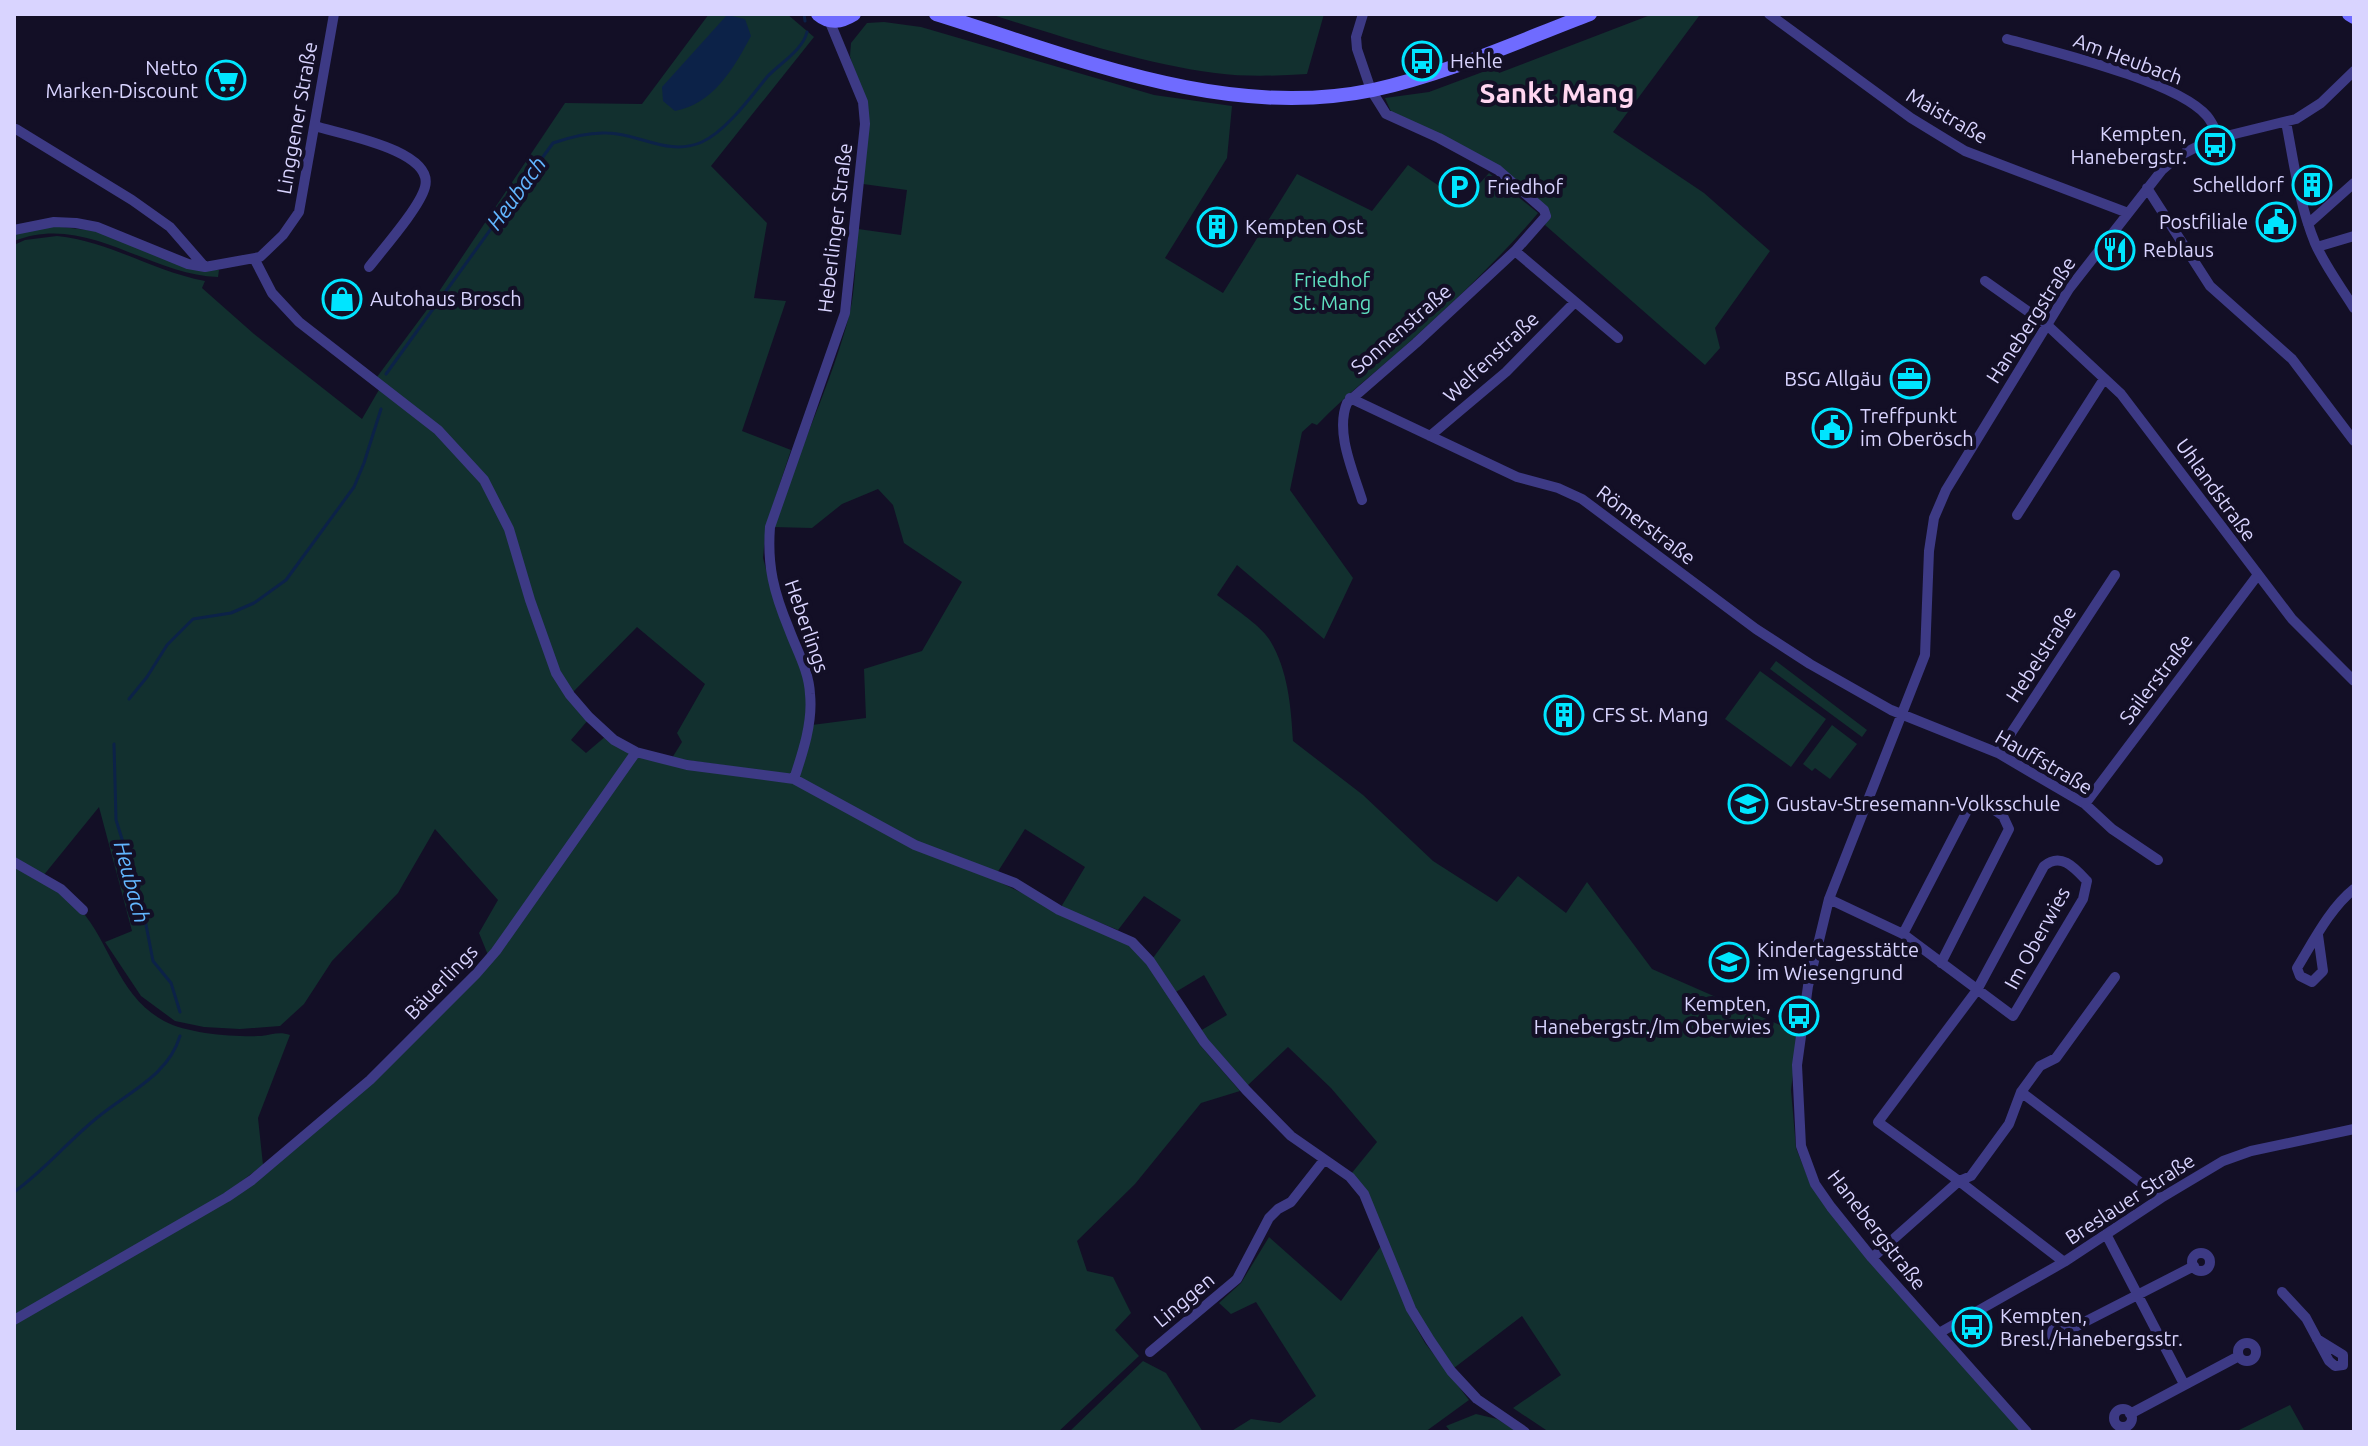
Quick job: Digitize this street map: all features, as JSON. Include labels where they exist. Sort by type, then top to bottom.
[{"type":"main road","points":[[823,17],[844,20],[854,14]]},
{"type":"main road","points":[[936,14],[1157,82],[1213,92],[1303,97],[1407,82],[1590,14]]},
{"type":"street","name":"Linggener Straße","points":[[255,260],[283,235],[299,212],[334,14]]},
{"type":"street","points":[[1363,14],[1356,37],[1357,49],[1375,89]]},
{"type":"street","name":"Maistraße","points":[[1769,14],[1911,118],[1965,151],[2128,213]]},
{"type":"street","name":"Heberlinger Straße","points":[[782,485],[845,313],[864,149],[863,102],[823,17]]},
{"type":"street","name":"Am Heubach","points":[[2007,39],[2107,68],[2182,97],[2207,116],[2219,137]]},
{"type":"street","name":"Hanebergstraße","points":[[2027,1432],[1872,1258],[1815,1184],[1801,1146],[1797,1065],[1808,986],[1829,899],[1925,655],[1929,551],[1934,518],[1946,490],[2069,289],[2147,188],[2177,157],[2196,145],[2219,137],[2296,119],[2321,103],[2354,71]]},
{"type":"street","name":"Sonnenstraße","points":[[1362,500],[1342,429],[1342,416],[1350,398],[1416,343],[1515,251],[1546,216],[1544,210],[1498,170],[1439,138],[1389,117],[1379,107],[1375,89]]},
{"type":"street","points":[[2286,122],[2308,224],[2317,247],[2354,308]]},
{"type":"street","points":[[315,126],[389,147],[412,159],[425,172],[426,181],[421,196],[369,267]]},
{"type":"street","points":[[16,129],[170,227],[205,267]]},
{"type":"street","points":[[2308,224],[2354,183]]},
{"type":"street","points":[[2147,188],[2210,286],[2292,359],[2354,441]]},
{"type":"street","points":[[14,230],[54,222],[76,223],[97,227],[188,264],[205,267],[255,260],[272,293],[299,322],[438,430],[484,480],[509,529],[556,673],[589,717],[614,740],[636,752],[687,765],[794,779],[915,845],[1015,883],[1059,910],[1132,942],[1150,961],[1204,1042],[1291,1136],[1350,1177],[1364,1194],[1411,1309],[1451,1371],[1476,1398],[1525,1432]]},
{"type":"street","points":[[2317,247],[2354,236]]},
{"type":"street","points":[[1515,251],[1618,338]]},
{"type":"street","name":"Uhlandstraße","points":[[1985,281],[2046,324],[2139,415],[2257,576],[2292,619],[2354,681]]},
{"type":"street","name":"Welfenstraße","points":[[1430,436],[1506,372],[1575,302]]},
{"type":"street","points":[[2017,515],[2104,379]]},
{"type":"street","name":"Römerstraße","points":[[1350,398],[1517,477],[1558,488],[1582,499],[1756,629],[1850,688],[1901,715]]},
{"type":"street","name":"Heberlings","points":[[782,485],[770,527],[768,561],[774,591],[805,667],[810,691],[809,723],[794,779]]},
{"type":"street","name":"Hebelstraße","points":[[1998,753],[2115,575]]},
{"type":"street","name":"Sailerstraße","points":[[2085,804],[2257,576]]},
{"type":"street","name":"Hauffstraße","points":[[1901,715],[1998,753],[2085,804],[2112,829],[2158,860]]},
{"type":"street","name":"Bäuerlings","points":[[14,1320],[227,1197],[252,1180],[370,1080],[496,951],[636,752]]},
{"type":"street","points":[[1903,934],[1970,805],[1983,802],[2003,816],[2009,829],[1941,963]]},
{"type":"street","name":"Im Oberwies","points":[[1829,899],[1903,934],[1977,990],[2013,1016],[2083,899],[2087,881],[2059,858],[2044,866],[1977,990],[1878,1122],[1959,1181]]},
{"type":"street","points":[[14,862],[61,889],[83,910]]},
{"type":"street","points":[[2300,976],[2297,968],[2354,889]]},
{"type":"street","points":[[2288,968],[2312,982],[2320,977],[2323,971],[2318,935]]},
{"type":"street","points":[[1872,1258],[1959,1181],[1971,1176],[2009,1124],[2021,1092],[2040,1066],[2056,1058],[2115,977]]},
{"type":"street","points":[[2021,1092],[2161,1198]]},
{"type":"street","name":"Breslauer Straße","points":[[1939,1333],[2064,1262],[2223,1161],[2251,1151],[2354,1129]]},
{"type":"street","name":"Linggen","points":[[1150,1352],[1237,1279],[1269,1218],[1291,1202],[1324,1160]]},
{"type":"street","points":[[1959,1181],[2064,1262]]},
{"type":"street","points":[[2106,1234],[2184,1384]]},
{"type":"street","points":[[2069,1330],[2194,1266]]},
{"type":"street","points":[[2282,1292],[2306,1318],[2317,1339]]},
{"type":"street","points":[[2130,1414],[2239,1356]]},
{"type":"green space","points":[[709,14],[787,14],[814,37],[711,166],[767,223],[754,298],[786,301],[742,431],[791,450],[766,526],[763,558],[772,591],[803,668],[809,713],[792,775],[672,758],[682,742],[677,733],[705,684],[637,627],[572,693],[558,671],[487,478],[377,377],[426,311],[565,103],[642,104]]},
{"type":"green space","points":[[990,14],[1324,14],[1307,74],[1261,76],[1215,73],[1158,63]]},
{"type":"green space","points":[[1653,14],[1699,16],[1613,132],[1704,193],[1770,251],[1715,328],[1720,348],[1705,365],[1545,225],[1548,218],[1501,167],[1392,114],[1385,98],[1429,92],[1496,67],[1499,73]]},
{"type":"green space","name":"Friedhof St. Mang","points":[[867,23],[921,27],[1154,95],[1232,106],[1227,158],[1165,258],[1223,293],[1297,174],[1372,211],[1408,165],[1463,202],[1489,173],[1538,213],[1495,261],[1433,321],[1317,425],[1312,423],[1302,432],[1290,490],[1353,578],[1324,639],[1237,565],[1217,595],[1259,627],[1269,639],[1287,688],[1293,741],[1363,795],[1433,861],[1497,902],[1518,876],[1566,913],[1587,882],[1652,969],[1798,1033],[1791,1090],[1796,1148],[1811,1186],[1854,1243],[2022,1432],[1549,1432],[1513,1408],[1561,1375],[1522,1316],[1454,1368],[1414,1308],[1351,1174],[1377,1142],[1331,1088],[1288,1047],[1247,1086],[1200,1031],[1227,1015],[1204,975],[1174,993],[1153,958],[1181,920],[1144,896],[1118,930],[1061,907],[1085,867],[1025,829],[997,873],[916,843],[799,778],[812,725],[866,718],[864,669],[922,651],[962,582],[904,543],[893,505],[878,489],[842,504],[812,528],[773,527],[849,316],[858,229],[901,235],[907,190],[863,184],[869,123],[850,56],[851,43]]},
{"type":"green space","points":[[54,226],[95,231],[204,270],[219,270],[218,277],[192,274],[92,239],[66,234],[41,234],[14,241],[14,234]]},
{"type":"green space","points":[[57,236],[96,244],[167,271],[205,281],[202,288],[254,334],[362,419],[380,388],[435,433],[481,482],[506,531],[539,639],[588,720],[571,740],[586,753],[606,736],[631,753],[488,955],[479,933],[498,900],[435,829],[398,893],[332,961],[304,1004],[280,1026],[240,1029],[204,1027],[175,1021],[141,996],[105,942],[132,931],[99,807],[43,876],[14,859],[14,245],[25,240]]},
{"type":"green space","points":[[1776,661],[1867,730],[1862,737],[1770,669]]},
{"type":"green space","points":[[1760,671],[1826,719],[1791,767],[1725,719]]},
{"type":"green space","points":[[1832,725],[1857,744],[1830,779],[1803,764]]},
{"type":"green space","points":[[637,755],[792,782],[1130,945],[1147,962],[1200,1045],[1240,1091],[1201,1103],[1135,1184],[1077,1241],[1087,1271],[1113,1277],[1131,1313],[1115,1330],[1139,1356],[1058,1432],[14,1432],[14,1324],[229,1200],[454,1001]]},
{"type":"green space","points":[[14,865],[57,890],[80,909],[125,984],[148,1010],[164,1021],[211,1034],[290,1035],[258,1118],[263,1165],[226,1193],[14,1317]]},
{"type":"green space","points":[[1269,1237],[1341,1301],[1381,1246],[1407,1311],[1425,1343],[1469,1400],[1425,1432],[1230,1432],[1251,1419],[1280,1423],[1316,1396],[1256,1302],[1231,1314],[1219,1303],[1241,1283]]},
{"type":"green space","points":[[1143,1361],[1166,1373],[1203,1432],[1069,1432]]},
{"type":"green space","points":[[2290,1405],[2305,1432],[2235,1432]]},
{"type":"green space","points":[[1476,1414],[1497,1419],[1518,1432],[1451,1432],[1446,1426]]},
{"type":"water","points":[[727,15],[745,19],[751,36],[730,72],[711,93],[701,101],[675,111],[663,101],[662,87]]},
{"type":"waterway","name":"Heubach","points":[[804,14],[805,21]]},
{"type":"waterway","name":"Heubach","points":[[386,374],[553,143],[579,135],[600,133],[619,134],[665,146],[689,146],[702,142],[737,113],[767,77],[796,51],[807,32]]},
{"type":"waterway","name":"Heubach","points":[[129,699],[167,645],[193,619],[231,613],[254,603],[286,580],[354,487],[381,409]]},
{"type":"waterway","name":"Heubach","points":[[114,744],[116,820],[141,899],[153,961],[171,983],[180,1012]]},
{"type":"waterway","name":"Heubach","points":[[14,1192],[98,1117],[157,1073],[180,1036]]},
{"type":"place","name":"Hehle","points":[[1422,61]]},
{"type":"place","name":"Netto Marken-Discount","points":[[226,80]]},
{"type":"place","name":"Kempten, Hanebergstr.","points":[[2215,145]]},
{"type":"place","name":"Schelldorf","points":[[2312,185]]},
{"type":"place","name":"Friedhof","points":[[1459,187]]},
{"type":"place","name":"Postfiliale","points":[[2276,222]]},
{"type":"place","name":"Kempten Ost","points":[[1217,227]]},
{"type":"place","name":"Reblaus","points":[[2115,250]]},
{"type":"place","name":"Autohaus Brosch","points":[[342,299]]},
{"type":"place","name":"BSG Allgäu","points":[[1910,379]]},
{"type":"place","name":"Treffpunkt im Oberösch","points":[[1832,428]]},
{"type":"place","name":"CFS St. Mang","points":[[1564,715]]},
{"type":"place","name":"Gustav-Stresemann-Volksschule","points":[[1748,804]]},
{"type":"place","name":"Kindertagesstätte im Wiesengrund","points":[[1729,962]]},
{"type":"place","name":"Kempten, Hanebergstr./Im Oberwies","points":[[1799,1016]]},
{"type":"place","name":"Kempten, Bresl./Hanebergsstr.","points":[[1972,1327]]},
{"type":"district","name":"Sankt Mang","points":[[1557,93]]}]
